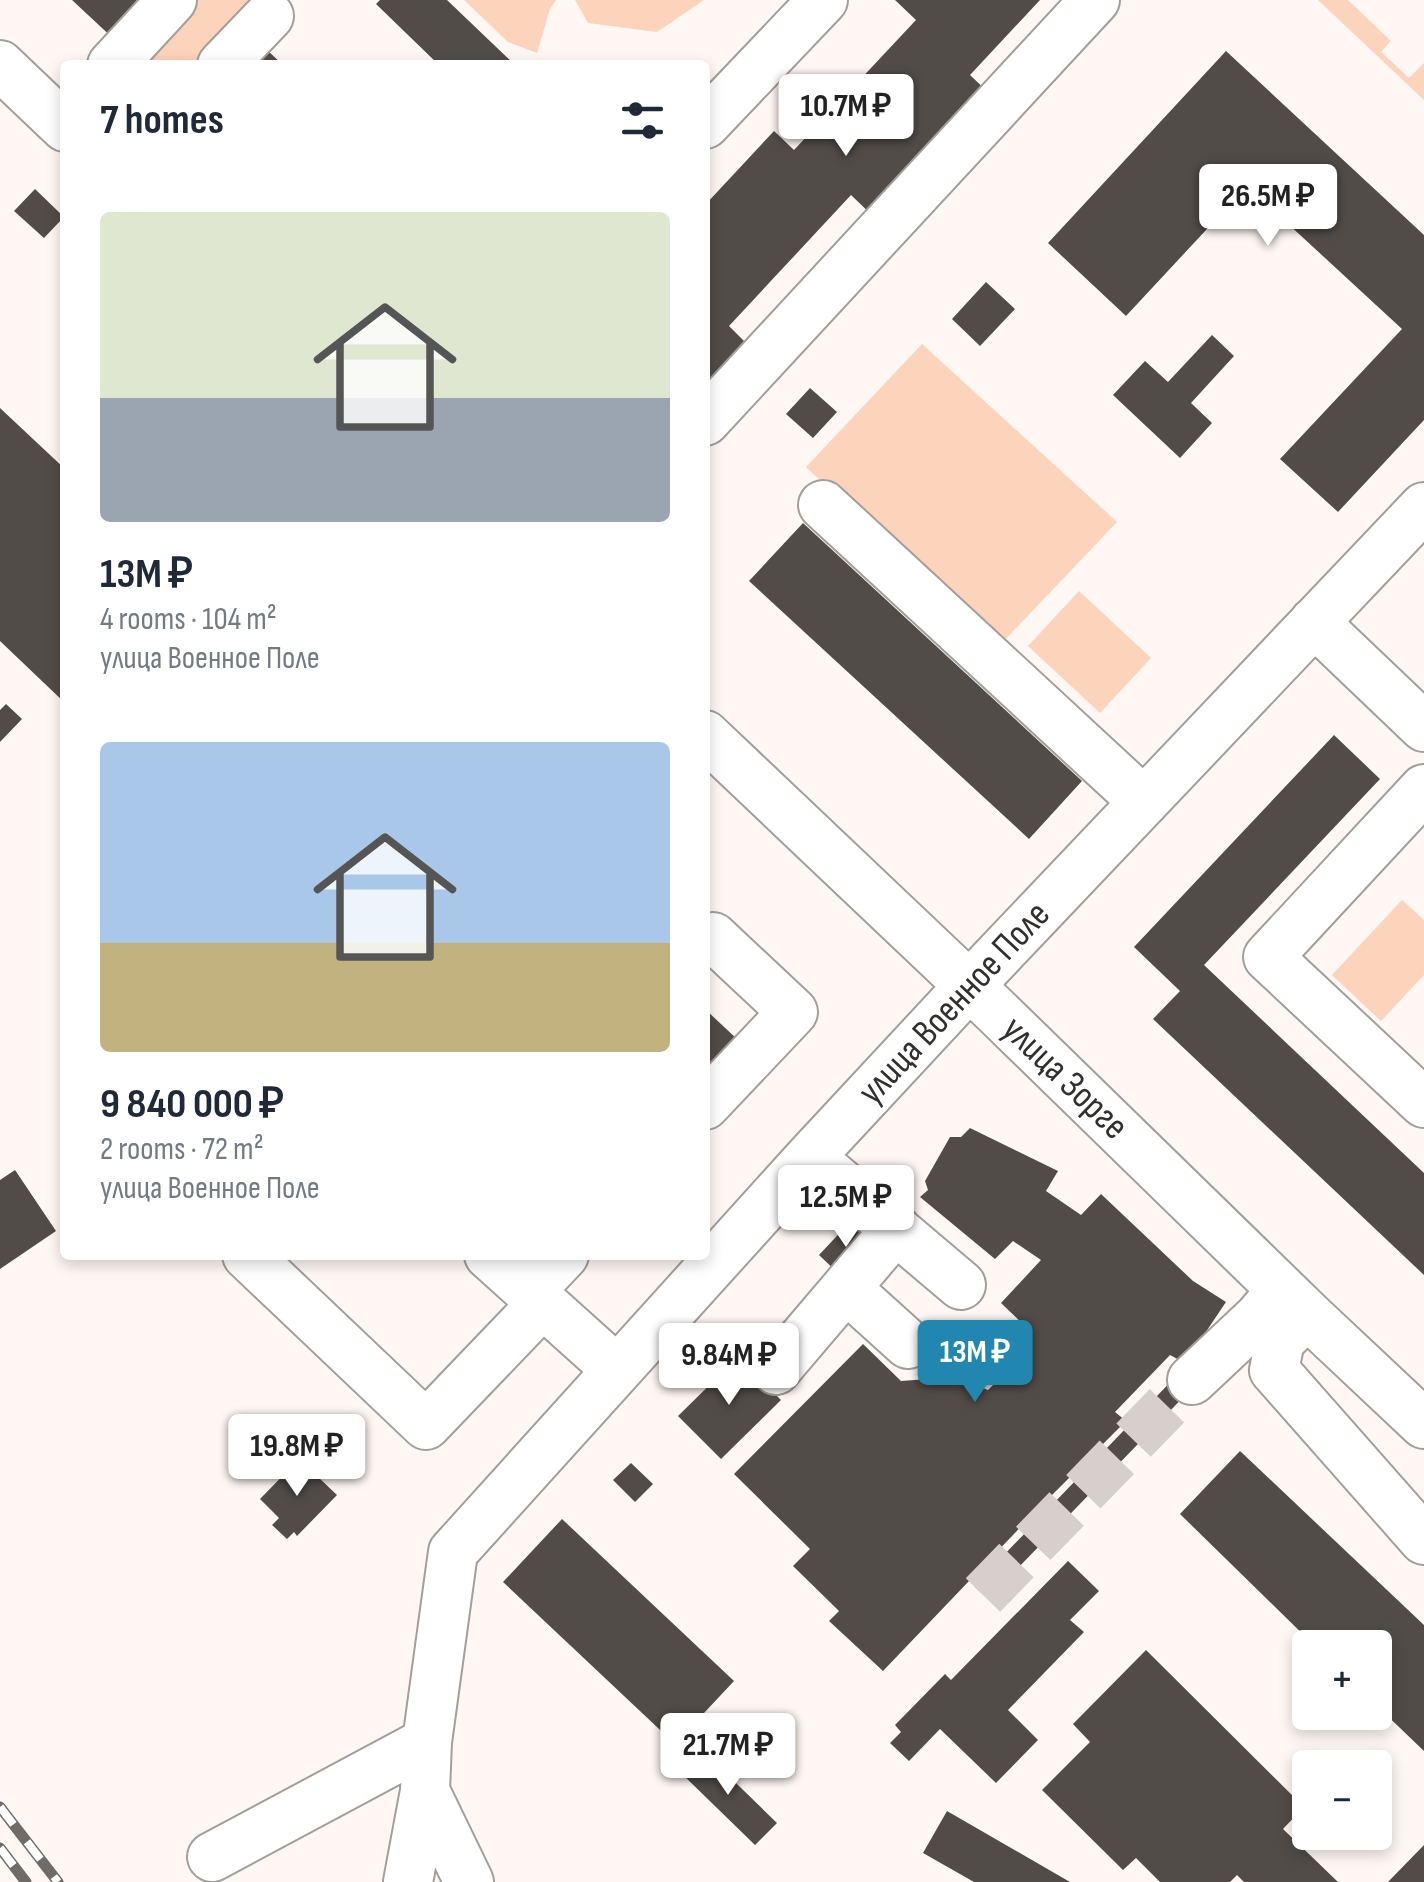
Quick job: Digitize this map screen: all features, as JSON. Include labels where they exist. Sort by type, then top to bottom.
[{"type":"street","points":[[117,60],[172,0]]},
{"type":"street","points":[[710,119],[823,0]]},
{"type":"street","points":[[710,416],[1095,0]]},
{"type":"street","points":[[227,60],[269,16]]},
{"type":"street","points":[[0,65],[60,118]]},
{"type":"street","points":[[823,505],[1144,802]]},
{"type":"street","name":"улица Военное Поле","points":[[428,1742],[453,1552],[968,986],[1424,507]]},
{"type":"street","points":[[1314,622],[1424,727]]},
{"type":"street","name":"улица Зорге","points":[[710,739],[1424,1424]]},
{"type":"street","points":[[1424,789],[1268,956],[1424,1103]]},
{"type":"street","points":[[710,1100],[793,1012],[713,936]]},
{"type":"street","points":[[810,1157],[962,1285]]},
{"type":"street","points":[[776,1370],[896,1230]]},
{"type":"street","points":[[252,1260],[426,1424],[536,1298],[561,1260]]},
{"type":"street","points":[[494,1260],[616,1370]]},
{"type":"street","points":[[846,1288],[908,1344]]},
{"type":"street","points":[[1192,1380],[1258,1318],[1295,1302]]},
{"type":"street","points":[[1295,1302],[1274,1370],[1424,1540]]},
{"type":"street","points":[[408,1882],[425,1791],[428,1742]]},
{"type":"street","points":[[212,1857],[428,1742]]},
{"type":"street","points":[[425,1791],[469,1882]]},
{"type":"shaded area","points":[[196,0],[274,0],[208,60],[138,60]]},
{"type":"shaded area","points":[[464,0],[556,0],[537,53],[508,42]]},
{"type":"shaded area","points":[[575,0],[704,0],[657,32],[588,23]]},
{"type":"shaded area","points":[[1318,0],[1348,0],[1391,41],[1381,52],[1409,78],[1424,63],[1424,100]]},
{"type":"shaded area","points":[[922,344],[1117,522],[999,646],[806,467]]},
{"type":"shaded area","points":[[1079,591],[1151,658],[1100,713],[1028,646]]},
{"type":"shaded area","points":[[1402,900],[1424,920],[1424,975],[1381,1021],[1332,975]]},
{"type":"building","points":[[72,0],[155,0],[117,42]]},
{"type":"building","points":[[380,0],[447,0],[510,60],[434,60],[376,4]]},
{"type":"building","points":[[895,0],[1040,0],[970,75],[992,96],[877,220],[851,195],[729,326],[754,351],[710,398],[710,200],[774,131],[794,150],[916,20]]},
{"type":"building","points":[[267,50],[278,60],[258,60]]},
{"type":"building","points":[[1226,51],[1424,235],[1424,420],[1338,512],[1280,459],[1402,329],[1247,186],[1126,316],[1048,243]]},
{"type":"building","points":[[35,189],[60,213],[60,221],[44,238],[14,211]]},
{"type":"building","points":[[986,282],[1015,309],[980,346],[952,319]]},
{"type":"building","points":[[1212,335],[1234,356],[1191,403],[1212,423],[1180,458],[1113,395],[1145,361],[1168,382]]},
{"type":"building","points":[[810,388],[837,412],[813,438],[786,414]]},
{"type":"building","points":[[0,408],[60,464],[60,698],[0,641]]},
{"type":"building","points":[[803,523],[1082,781],[1029,839],[749,581]]},
{"type":"building","points":[[6,704],[22,719],[0,742],[0,710]]},
{"type":"building","points":[[1334,735],[1380,779],[1204,965],[1424,1173],[1424,1275],[1153,1019],[1180,991],[1134,947]]},
{"type":"building","points":[[710,1014],[738,1040],[710,1070]]},
{"type":"building","points":[[970,1128],[1058,1171],[1046,1191],[1081,1215],[1101,1194],[1193,1281],[1226,1302],[1185,1363],[1170,1355],[1115,1412],[1126,1421],[883,1671],[829,1621],[839,1611],[793,1566],[810,1549],[734,1474],[863,1344],[901,1381],[955,1377],[988,1390],[1001,1377],[994,1362],[1028,1329],[1001,1303],[1041,1260],[1013,1241],[995,1259],[920,1197],[928,1190],[925,1181],[950,1137],[961,1137]]},
{"type":"building","points":[[15,1170],[56,1231],[0,1269],[0,1180]]},
{"type":"building","points":[[849,1223],[872,1245],[842,1277],[819,1255]]},
{"type":"building","points":[[738,1357],[781,1400],[721,1459],[678,1416]]},
{"type":"building","points":[[1182,1370],[1196,1384],[988,1599],[974,1586]]},
{"type":"building","points":[[1240,1451],[1424,1625],[1424,1751],[1392,1720],[1392,1630],[1299,1630],[1180,1514]]},
{"type":"building","points":[[299,1459],[337,1495],[297,1536],[294,1532],[287,1539],[272,1525],[279,1518],[260,1499]]},
{"type":"building","points":[[631,1463],[653,1484],[635,1502],[613,1480]]},
{"type":"building","points":[[562,1519],[734,1681],[675,1744],[503,1582]]},
{"type":"building","points":[[1068,1561],[1099,1591],[1070,1620],[1084,1632],[1008,1710],[1038,1740],[996,1783],[940,1729],[909,1761],[890,1743],[901,1732],[895,1725],[945,1674],[951,1680]]},
{"type":"building","points":[[1146,1650],[1292,1795],[1292,1820],[1283,1829],[1292,1838],[1292,1850],[1305,1850],[1338,1882],[1244,1882],[1237,1875],[1230,1882],[1160,1882],[1136,1858],[1123,1870],[1042,1790],[1090,1742],[1073,1724]]},
{"type":"building","points":[[702,1750],[777,1823],[755,1845],[680,1772]]},
{"type":"building","points":[[947,1811],[1070,1882],[974,1882],[923,1853]]},
{"type":"building","points":[[1424,1845],[1424,1882],[1388,1882]]},
{"type":"tunnel","points":[[983,1595],[1192,1380]]},
{"type":"railway","points":[[0,1807],[58,1882]]},
{"type":"railway","points":[[0,1848],[26,1882]]}]
